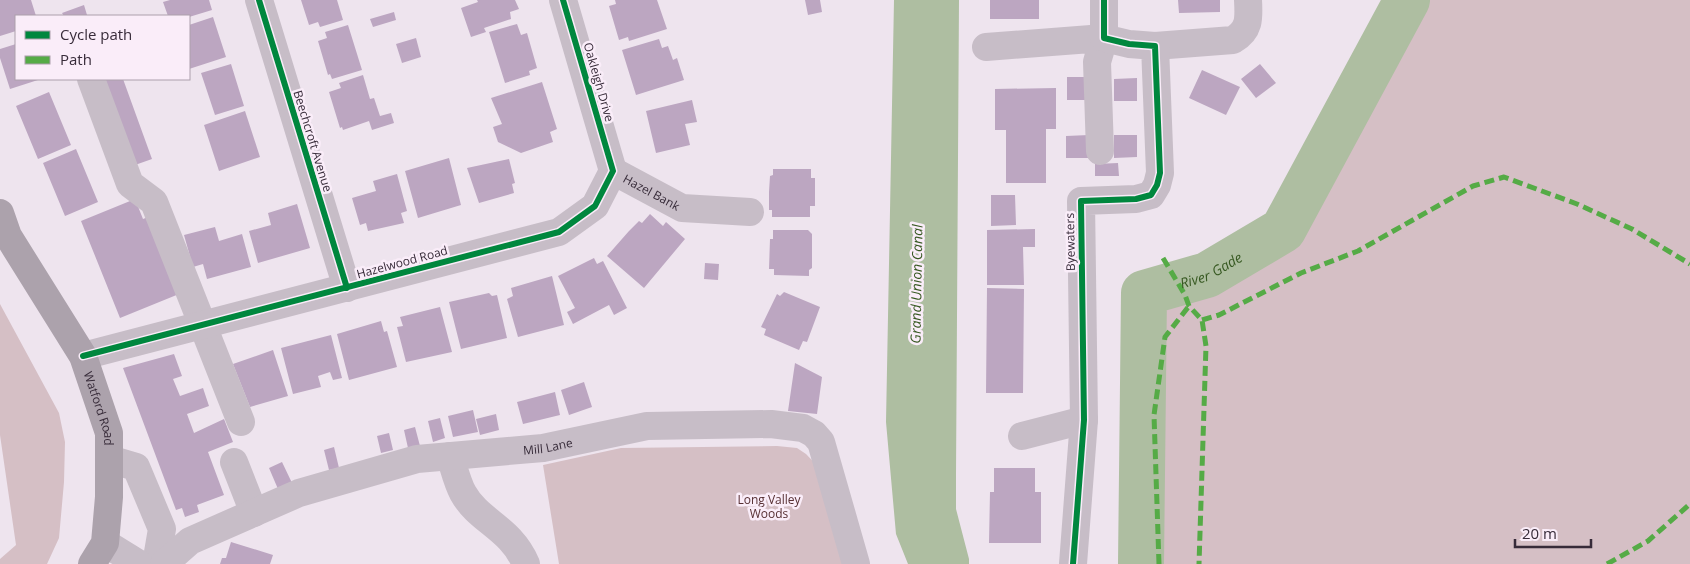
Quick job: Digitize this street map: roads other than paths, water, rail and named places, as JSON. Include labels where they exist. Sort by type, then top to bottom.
[{"type":"main road","name":"Watford Road","points":[[0,213],[8,236],[83,356],[109,432],[109,497],[99,554]]},
{"type":"street","name":"Beechcroft Avenue","points":[[259,0],[346,288]]},
{"type":"street","name":"Oakleigh Drive","points":[[562,0],[613,171]]},
{"type":"street","points":[[1100,151],[1097,62],[1104,38],[1104,0]]},
{"type":"street","points":[[986,47],[1104,38],[1129,44],[1155,46],[1233,40],[1241,35],[1249,22],[1248,0]]},
{"type":"street","name":"Byewaters","points":[[1073,564],[1084,420],[1080,201],[1136,199],[1151,195],[1157,185],[1160,172],[1155,46]]},
{"type":"street","points":[[91,80],[130,184],[154,202],[241,422]]},
{"type":"street","name":"Hazelwood Road","points":[[83,356],[559,232],[595,206],[613,171]]},
{"type":"street","name":"Hazel Bank","points":[[613,171],[682,208],[750,212]]},
{"type":"street","points":[[1022,436],[1084,420]]},
{"type":"street","name":"Mill Lane","points":[[164,564],[190,541],[299,493],[417,459],[543,448],[647,426],[771,424],[803,428],[814,434],[821,442],[856,564]]},
{"type":"street","points":[[450,456],[463,493],[476,509],[505,532],[520,550],[526,564]]},
{"type":"street","points":[[109,459],[136,468],[162,529],[156,564]]},
{"type":"street","points":[[234,462],[254,513]]},
{"type":"street","points":[[99,554],[140,564]]},
{"type":"water","name":"Grand Union Canal","points":[[894,0],[959,0],[956,509],[969,564],[908,564],[896,534],[886,422]]},
{"type":"waterway","name":"River Gade","points":[[1141,564],[1144,293],[1207,275],[1283,230],[1407,0]]},
{"type":"park label","name":"Long Valley Woods","points":[[769,506]]}]
